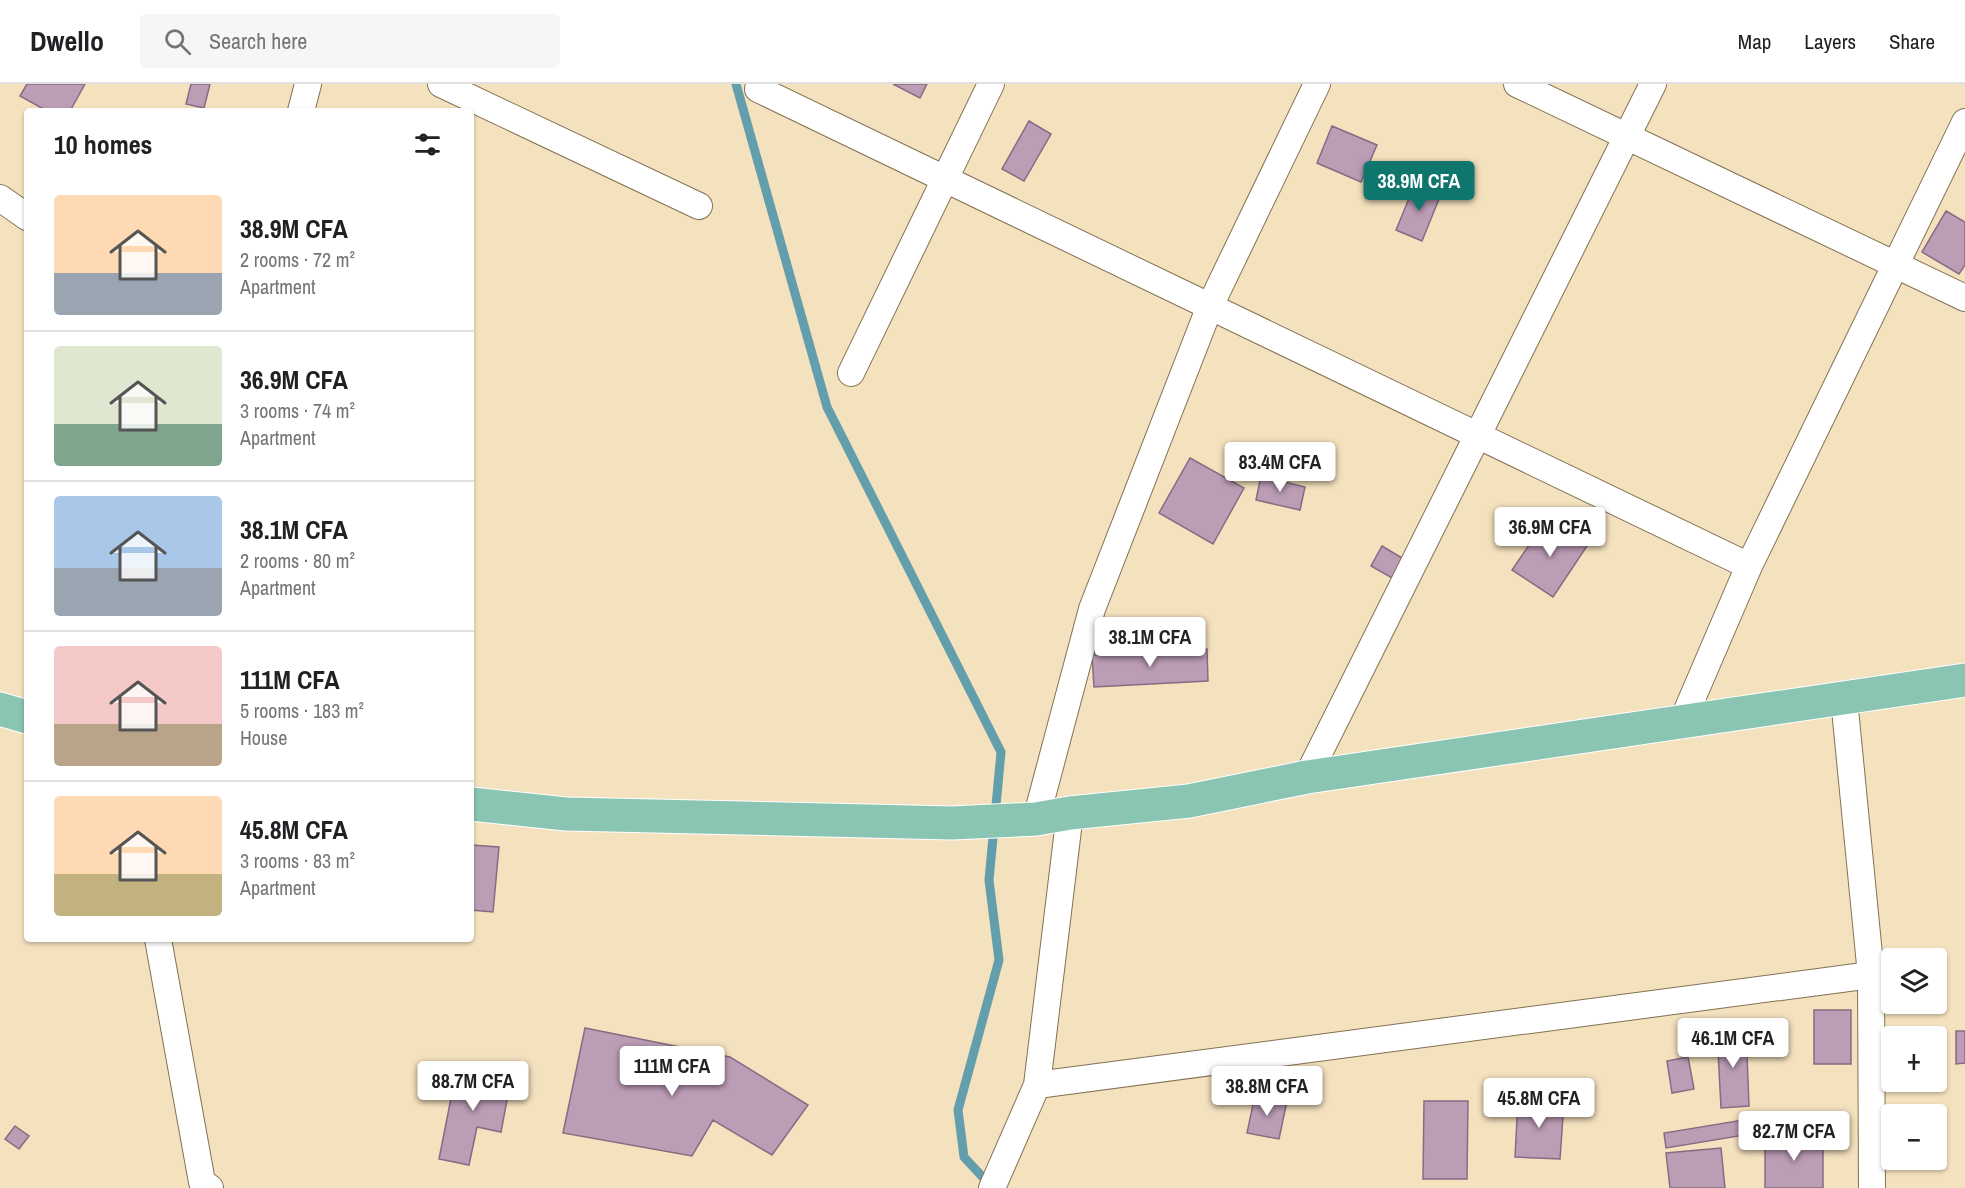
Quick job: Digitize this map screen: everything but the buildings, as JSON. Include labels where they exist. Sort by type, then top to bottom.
[{"type":"main road","points":[[474,804],[566,814],[952,823],[1022,819],[1189,801],[1307,777],[1965,680]]},
{"type":"main road","points":[[0,709],[24,716]]},
{"type":"street","points":[[302,108],[308,84]]},
{"type":"street","points":[[441,84],[699,206]]},
{"type":"street","points":[[851,373],[991,84]]},
{"type":"street","points":[[1022,819],[1092,609],[1210,306],[1317,84]]},
{"type":"street","points":[[1517,84],[1965,298]]},
{"type":"street","points":[[1307,777],[1653,84]]},
{"type":"street","points":[[758,89],[1749,566]]},
{"type":"street","points":[[1682,722],[1749,566],[1965,122]]},
{"type":"street","points":[[0,198],[24,215]]},
{"type":"street","points":[[1844,699],[1871,975],[1872,1188]]},
{"type":"street","points":[[992,1188],[1037,1085],[1070,813]]},
{"type":"street","points":[[159,942],[203,1186]]},
{"type":"street","points":[[1037,1085],[1871,975]]},
{"type":"waterway","points":[[736,84],[827,407],[1001,752],[989,880],[999,960],[958,1110],[964,1157],[991,1186]]}]
